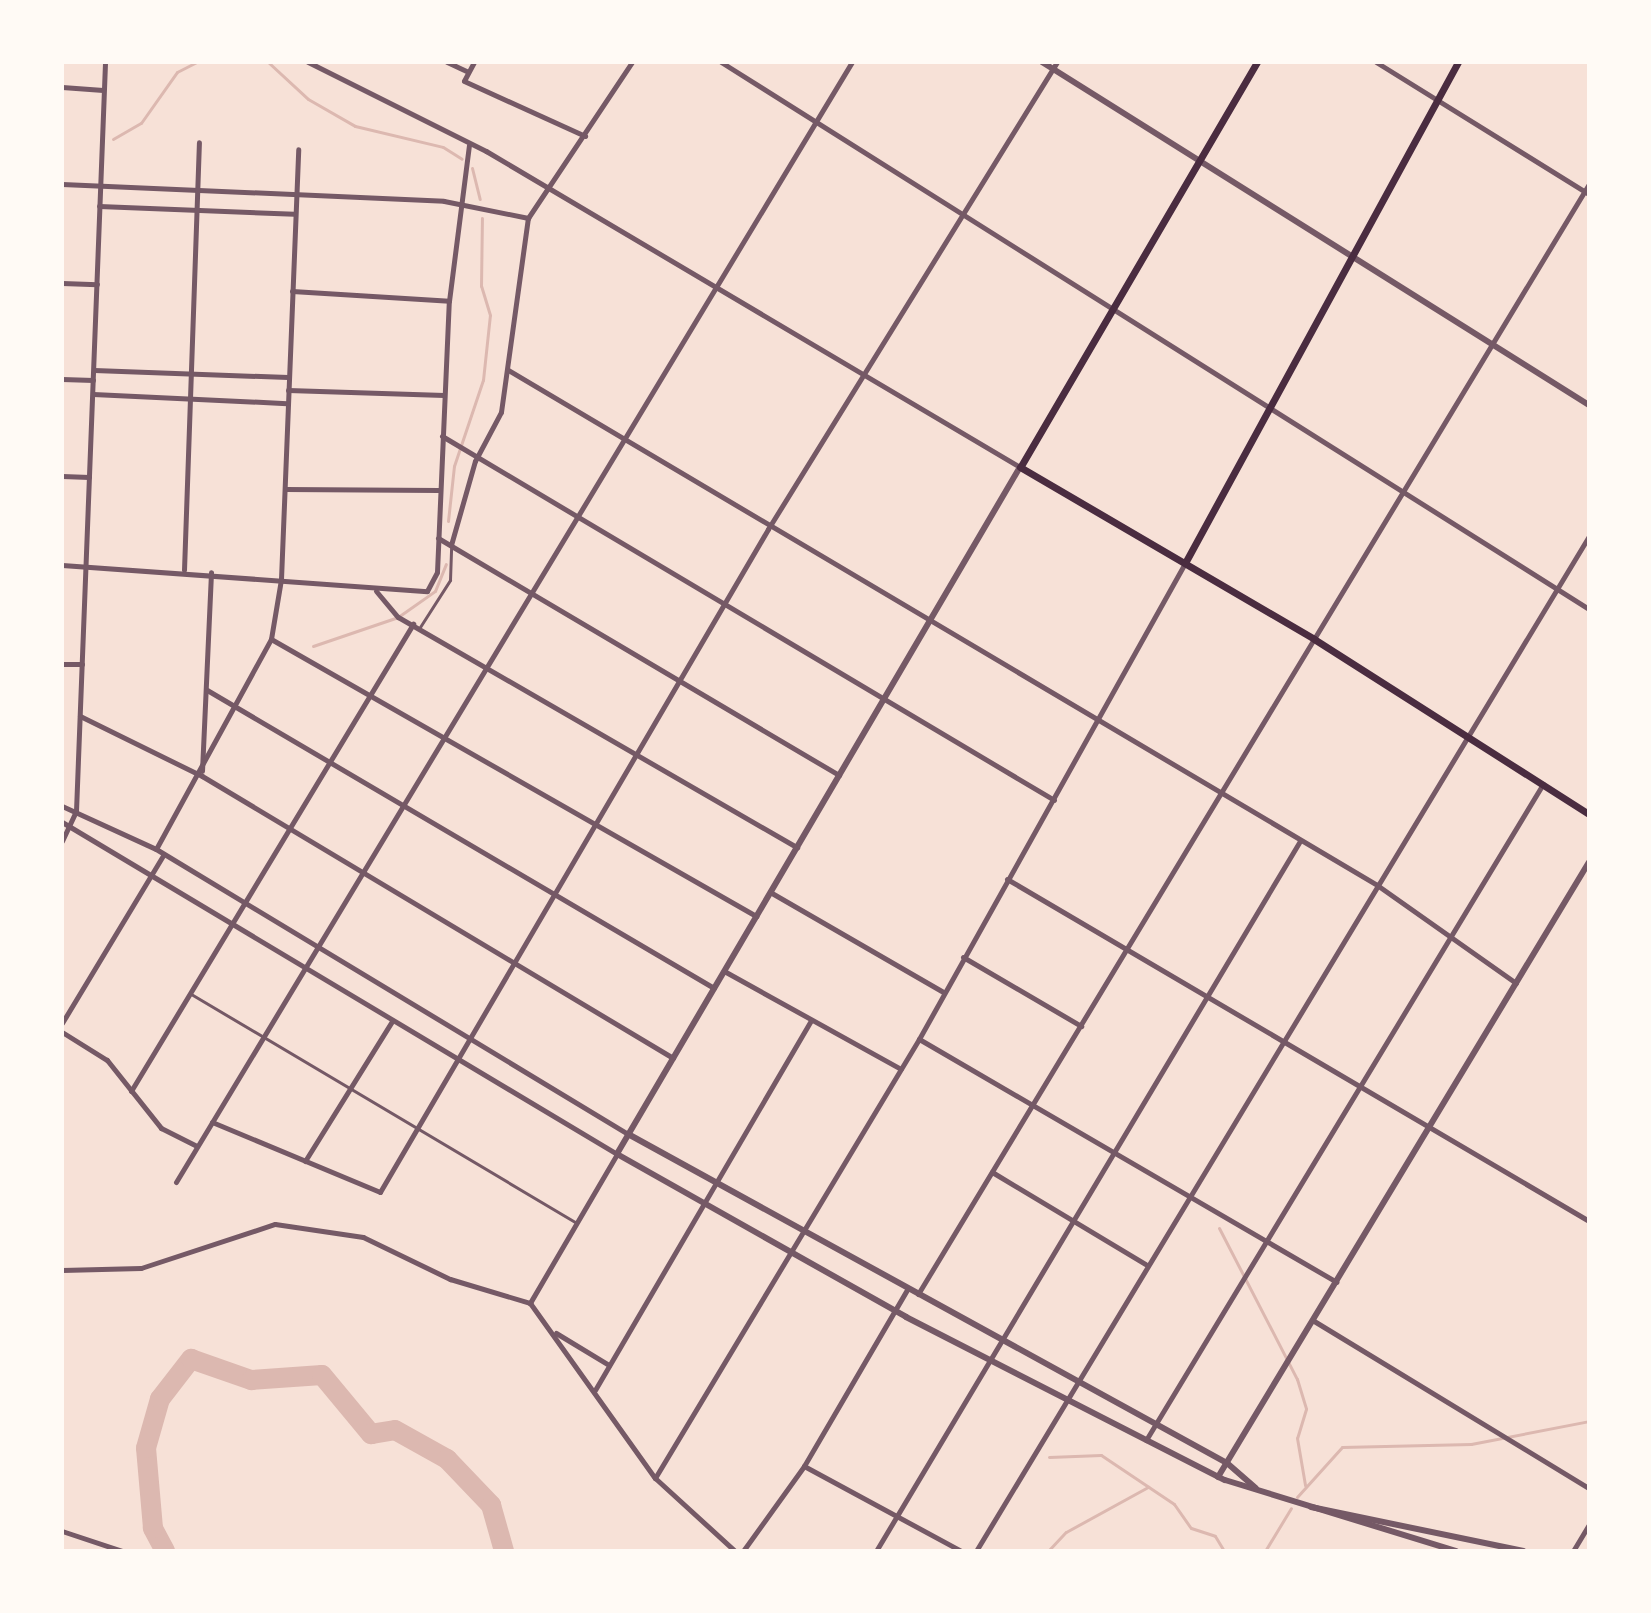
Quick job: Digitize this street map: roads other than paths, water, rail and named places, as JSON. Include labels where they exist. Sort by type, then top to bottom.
[{"type":"main road","points":[[1257,62],[1020,467],[1469,733],[1589,814]]},
{"type":"main road","points":[[1185,563],[1273,411],[1458,62]]},
{"type":"street","points":[[62,841],[76,811],[105,62]]},
{"type":"street","points":[[308,62],[549,189],[1020,467],[530,1303]]},
{"type":"street","points":[[447,62],[468,72]]},
{"type":"street","points":[[474,62],[464,81],[585,136]]},
{"type":"street","points":[[451,545],[475,461],[501,412],[528,218],[632,62]]},
{"type":"street","points":[[721,62],[817,120],[1111,311],[1589,609]]},
{"type":"street","points":[[176,1182],[852,62]]},
{"type":"street","points":[[1042,62],[1055,65],[1490,346],[1589,405]]},
{"type":"street","points":[[1376,62],[1587,193]]},
{"type":"street","points":[[212,1122],[380,1192],[768,529],[1055,65]]},
{"type":"street","points":[[62,87],[103,90]]},
{"type":"street","points":[[184,570],[200,192],[199,142]]},
{"type":"street","points":[[62,565],[184,570],[376,591],[427,591],[438,538],[449,301],[457,204],[469,145]]},
{"type":"street","points":[[156,849],[202,776],[271,639],[281,579],[298,149]]},
{"type":"street","points":[[62,184],[457,204],[528,218]]},
{"type":"street","points":[[917,1295],[1130,947],[1401,490],[1587,193],[1589,184]]},
{"type":"street","points":[[99,206],[294,214]]},
{"type":"street","points":[[62,283],[97,284]]},
{"type":"street","points":[[292,291],[449,301]]},
{"type":"street","points":[[94,370],[288,377]]},
{"type":"street","points":[[508,370],[768,529],[1377,885],[1516,983]]},
{"type":"street","points":[[62,379],[93,380]]},
{"type":"street","points":[[288,390],[444,395]]},
{"type":"street","points":[[93,394],[287,403]]},
{"type":"street","points":[[442,436],[475,461],[576,518],[881,703],[1054,800]]},
{"type":"street","points":[[62,476],[89,477]]},
{"type":"street","points":[[285,489],[439,490]]},
{"type":"street","points":[[976,1551],[1064,1399],[1589,536]]},
{"type":"street","points":[[438,538],[839,775]]},
{"type":"street","points":[[655,1478],[919,1039],[1185,563]]},
{"type":"street","points":[[202,776],[211,572]]},
{"type":"street","points":[[376,591],[413,624],[797,847]]},
{"type":"street","points":[[131,1091],[413,624]]},
{"type":"street","points":[[271,639],[446,734],[756,916]]},
{"type":"street","points":[[62,664],[82,664]]},
{"type":"street","points":[[207,690],[714,988]]},
{"type":"street","points":[[80,716],[202,776],[287,832],[511,967],[673,1058]]},
{"type":"street","points":[[1146,1440],[1543,784]]},
{"type":"street","points":[[62,806],[156,849],[628,1134],[907,1290],[1227,1463],[1259,1490]]},
{"type":"street","points":[[62,822],[617,1154],[988,1361],[1218,1477],[1456,1551]]},
{"type":"street","points":[[876,1551],[1300,840]]},
{"type":"street","points":[[63,1019],[164,854]]},
{"type":"street","points":[[1218,1477],[1589,862]]},
{"type":"street","points":[[1007,879],[1207,992],[1589,1221]]},
{"type":"street","points":[[770,892],[943,992]]},
{"type":"street","points":[[963,957],[1081,1026]]},
{"type":"street","points":[[724,971],[901,1069]]},
{"type":"street","points":[[595,1390],[811,1020]]},
{"type":"street","points":[[305,1161],[392,1021]]},
{"type":"street","points":[[62,1032],[107,1060],[161,1128],[197,1146]]},
{"type":"street","points":[[919,1039],[1268,1239],[1337,1282]]},
{"type":"street","points":[[992,1172],[1146,1265]]},
{"type":"street","points":[[62,1270],[141,1268],[275,1224],[363,1237],[459,1282],[530,1303],[655,1478],[735,1551]]},
{"type":"street","points":[[743,1551],[804,1466],[907,1290]]},
{"type":"street","points":[[1314,1321],[1589,1488]]},
{"type":"street","points":[[552,1330],[609,1365]]},
{"type":"street","points":[[804,1466],[899,1514],[961,1551]]},
{"type":"street","points":[[1301,1505],[1523,1551]]},
{"type":"street","points":[[1573,1551],[1589,1524]]},
{"type":"street","points":[[62,1531],[122,1551]]},
{"type":"lane","points":[[420,627],[450,580],[451,545]]},
{"type":"lane","points":[[190,993],[576,1223]]},
{"type":"waterway","points":[[113,139],[141,123],[177,72],[197,62]]},
{"type":"waterway","points":[[268,62],[308,99],[355,126],[443,147],[462,159]]},
{"type":"waterway","points":[[472,168],[480,199]]},
{"type":"waterway","points":[[448,521],[454,466],[483,380],[490,315],[481,286],[482,218]]},
{"type":"waterway","points":[[313,646],[398,617],[435,591],[446,564]]},
{"type":"waterway","points":[[1219,1228],[1297,1379],[1306,1409],[1297,1438],[1305,1485]]},
{"type":"waterway","points":[[165,1551],[153,1528],[146,1448],[160,1399],[191,1359],[251,1380],[322,1375],[371,1434],[395,1430],[447,1459],[491,1505],[504,1551]]},
{"type":"waterway","points":[[1297,1497],[1342,1447],[1471,1444],[1589,1421]]},
{"type":"waterway","points":[[1049,1457],[1101,1455],[1174,1504],[1191,1528],[1215,1536],[1224,1551]]},
{"type":"waterway","points":[[1048,1551],[1066,1532],[1148,1487]]},
{"type":"waterway","points":[[1265,1551],[1291,1508]]}]
